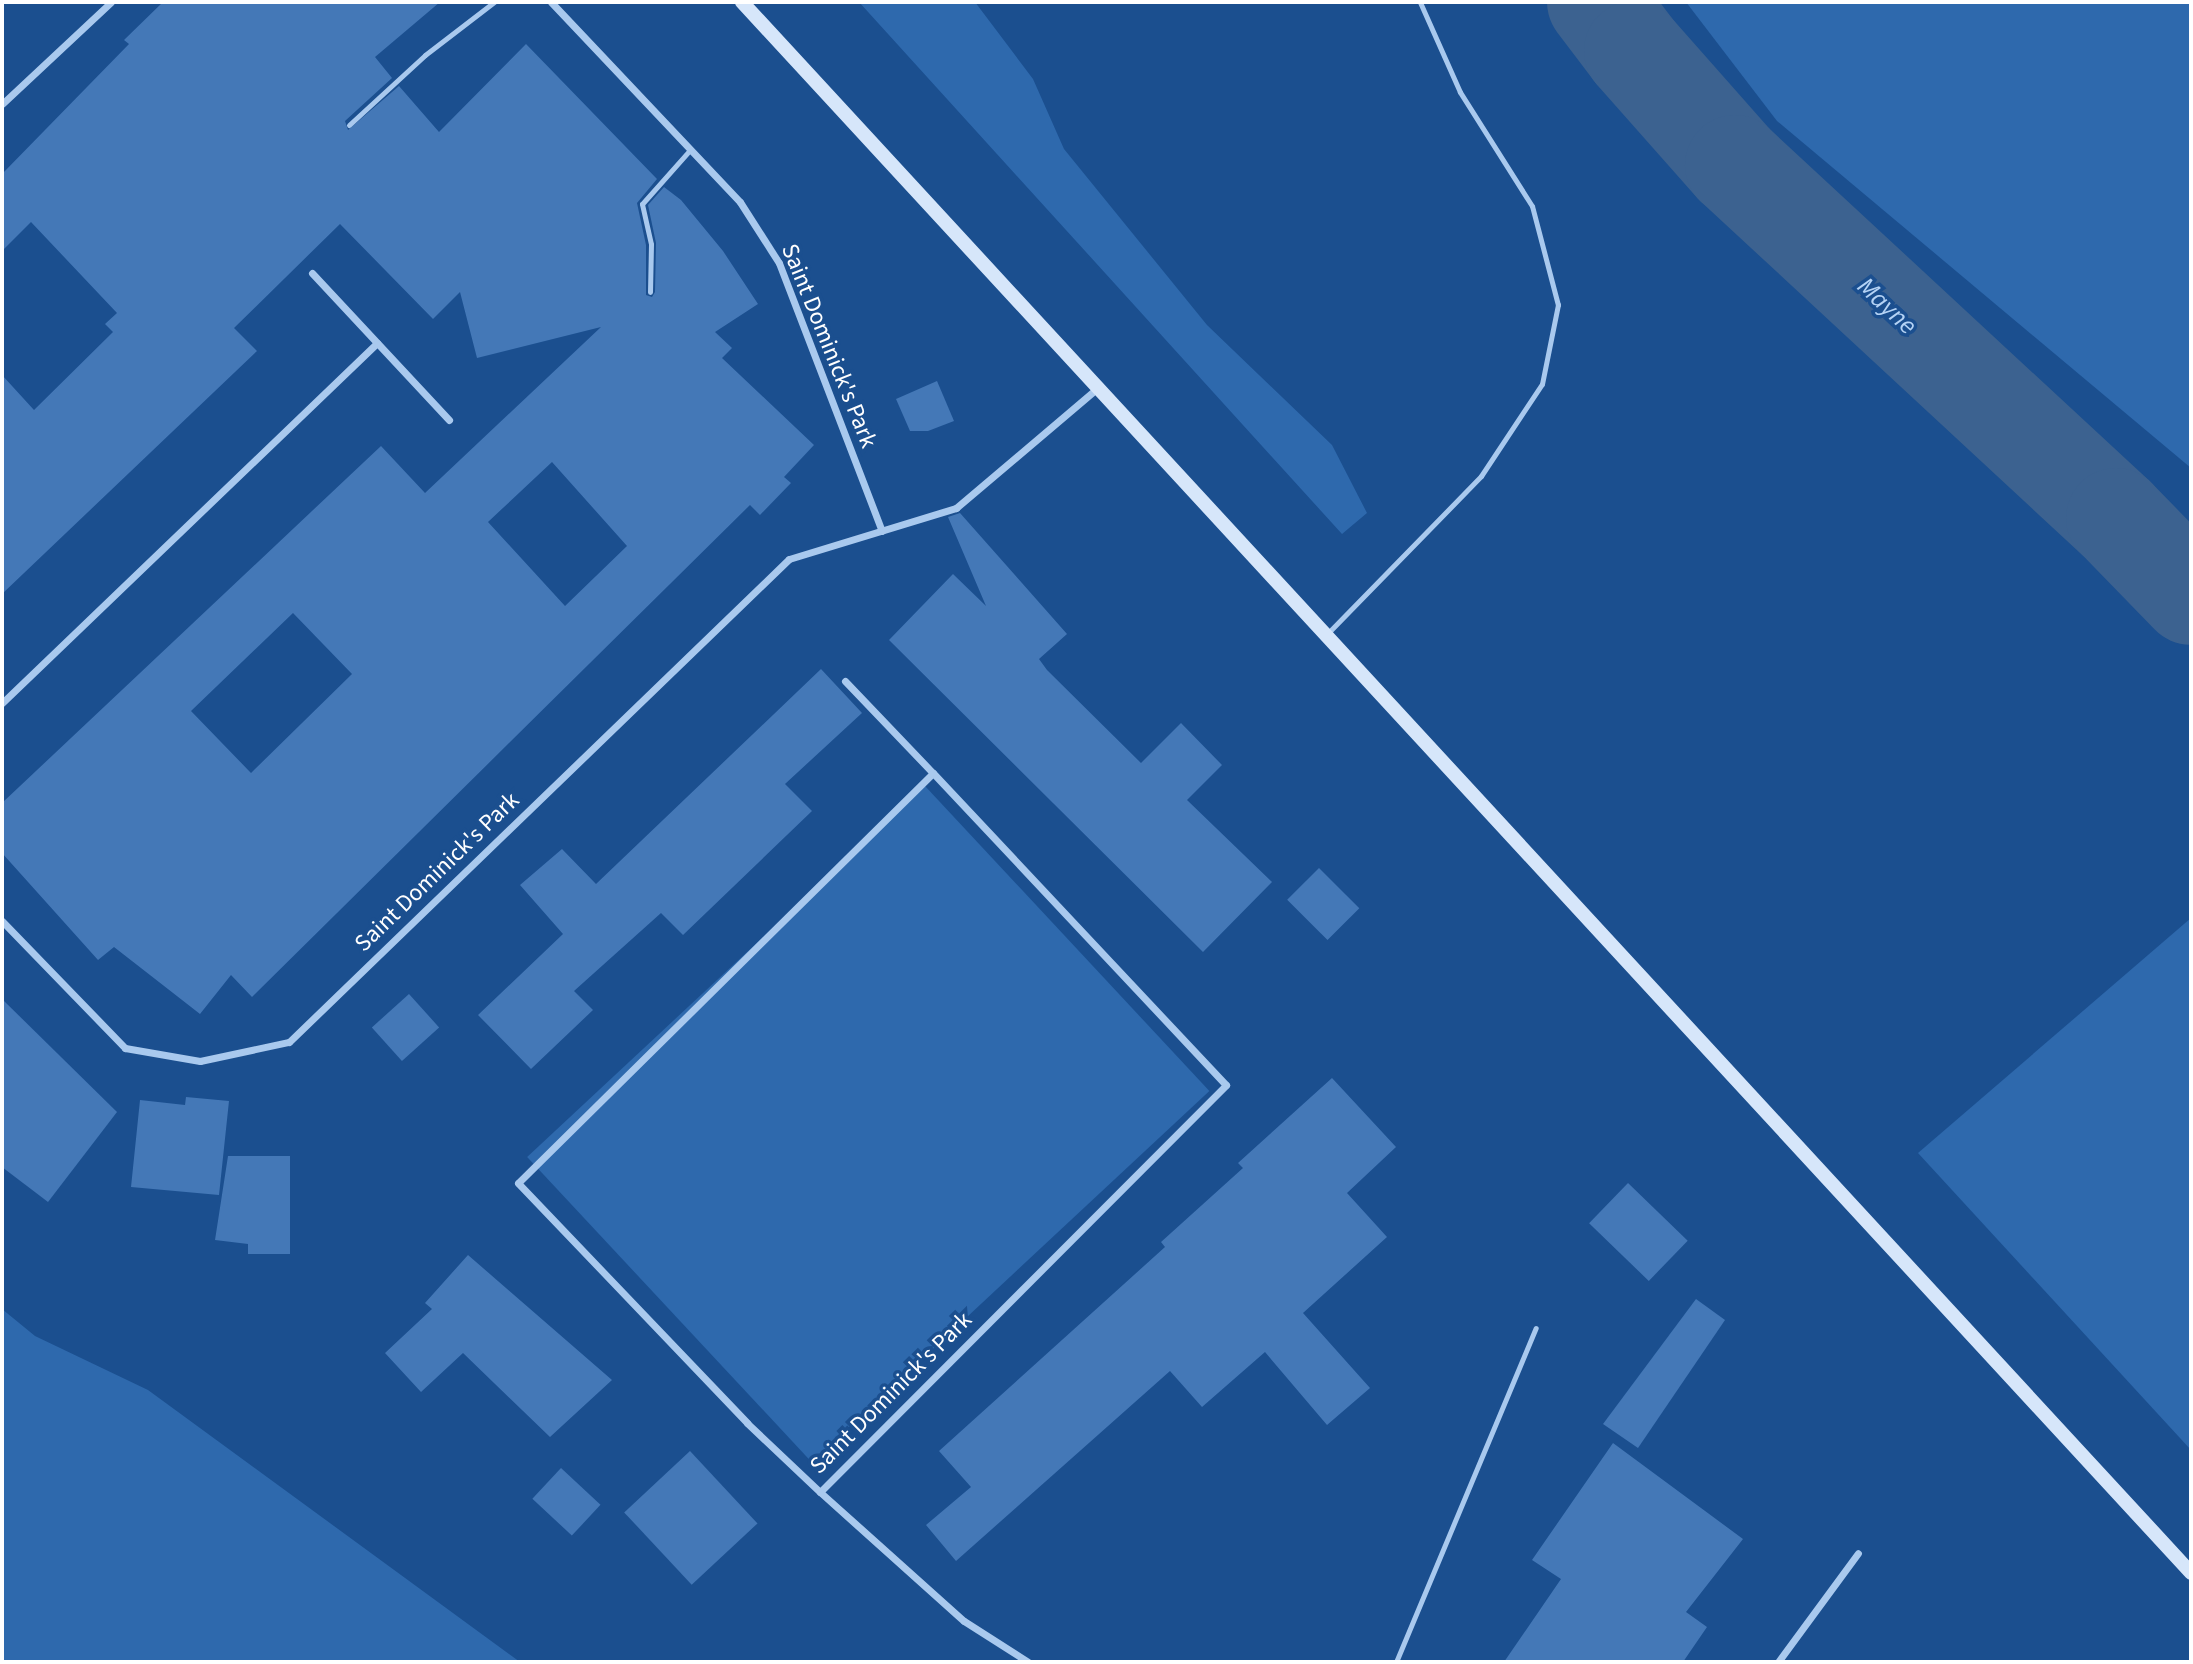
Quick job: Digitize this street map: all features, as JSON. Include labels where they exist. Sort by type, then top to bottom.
[{"type":"main road","points":[[742,2],[1100,386],[1324,637],[2191,1573]]},
{"type":"street","points":[[2,104],[111,2]]},
{"type":"street","name":"Saint Dominick's Park","points":[[551,2],[740,202],[779,263],[882,531]]},
{"type":"street","points":[[312,273],[449,420]]},
{"type":"street","points":[[2,703],[377,342]]},
{"type":"street","name":"Saint Dominick's Park","points":[[2,921],[125,1048],[200,1061],[289,1042],[789,559],[956,508],[1100,386]]},
{"type":"street","name":"Saint Dominick's Park","points":[[845,681],[933,773],[1226,1085],[820,1492],[747,1423],[518,1184],[933,773]]},
{"type":"street","points":[[820,1492],[964,1621],[1028,1662]]},
{"type":"street","points":[[1778,1662],[1858,1553]]},
{"type":"lane","points":[[349,125],[425,55],[494,2]]},
{"type":"lane","points":[[1324,637],[1481,476],[1542,384],[1558,305],[1532,205],[1460,92],[1420,2]]},
{"type":"lane","points":[[650,292],[652,244],[642,204],[690,150]]},
{"type":"lane","points":[[1396,1662],[1536,1328]]},
{"type":"shaded area","points":[[859,2],[975,2],[1033,79],[1064,149],[1207,325],[1332,445],[1367,513],[1342,534]]},
{"type":"shaded area","points":[[1686,2],[2191,2],[2191,468],[1777,121]]},
{"type":"shaded area","points":[[925,786],[1209,1091],[812,1462],[527,1157]]},
{"type":"shaded area","points":[[2191,918],[2191,1450],[1918,1153]]},
{"type":"shaded area","points":[[2,1309],[35,1336],[148,1390],[520,1662],[2,1662]]},
{"type":"building","points":[[163,2],[440,2],[375,57],[392,78],[345,121],[348,130],[399,86],[439,132],[526,44],[657,179],[637,203],[646,245],[646,295],[652,297],[655,292],[656,243],[648,205],[664,187],[681,200],[723,251],[758,304],[715,332],[732,348],[722,358],[814,445],[784,477],[791,483],[760,515],[750,505],[252,997],[231,975],[200,1014],[114,947],[98,960],[2,853],[2,803],[381,446],[425,493],[601,327],[477,358],[460,292],[433,319],[340,224],[234,328],[257,351],[2,594],[2,375],[34,410],[113,332],[105,324],[117,313],[31,222],[2,251],[2,174],[129,44],[124,40]],"holes":[[[552,462],[627,546],[565,606],[488,522]],[[293,613],[352,674],[251,773],[191,711]]]},
{"type":"building","points":[[937,381],[954,421],[928,431],[910,431],[896,399]]},
{"type":"building","points":[[960,513],[1067,634],[1039,659],[1141,763],[1181,723],[1222,765],[1187,800],[1272,882],[1203,952],[889,640],[953,574],[986,606],[948,517]]},
{"type":"building","points":[[821,669],[862,713],[785,784],[812,811],[683,935],[661,913],[574,991],[593,1010],[531,1069],[478,1015],[563,934],[520,885],[562,849],[596,884]]},
{"type":"building","points":[[1319,868],[1359,908],[1327,940],[1287,900]]},
{"type":"building","points":[[409,994],[439,1027],[402,1061],[372,1027]]},
{"type":"building","points":[[2,999],[117,1112],[48,1202],[2,1167]]},
{"type":"building","points":[[1332,1078],[1396,1147],[1347,1193],[1387,1237],[1303,1313],[1370,1388],[1327,1425],[1265,1352],[1202,1407],[1170,1371],[956,1561],[926,1525],[971,1487],[939,1451],[1165,1247],[1161,1242],[1243,1168],[1238,1163]]},
{"type":"building","points":[[186,1097],[229,1101],[219,1195],[131,1187],[140,1100],[185,1105]]},
{"type":"building","points":[[228,1156],[290,1156],[290,1254],[248,1254],[248,1244],[215,1240]]},
{"type":"building","points":[[1628,1183],[1688,1241],[1649,1281],[1589,1223]]},
{"type":"building","points":[[468,1255],[612,1380],[550,1437],[463,1353],[421,1392],[385,1353],[432,1309],[425,1303]]},
{"type":"building","points":[[1696,1299],[1725,1320],[1638,1448],[1603,1424]]},
{"type":"building","points":[[1613,1443],[1743,1539],[1686,1612],[1707,1627],[1683,1662],[1504,1662],[1561,1579],[1532,1560]]},
{"type":"building","points":[[690,1451],[758,1523],[692,1585],[624,1512]]},
{"type":"building","points":[[561,1468],[600,1505],[572,1536],[532,1499]]},
{"type":"waterway","name":"Mayne","points":[[1597,2],[1634,51],[1735,165],[2116,518],[2191,595]]}]
